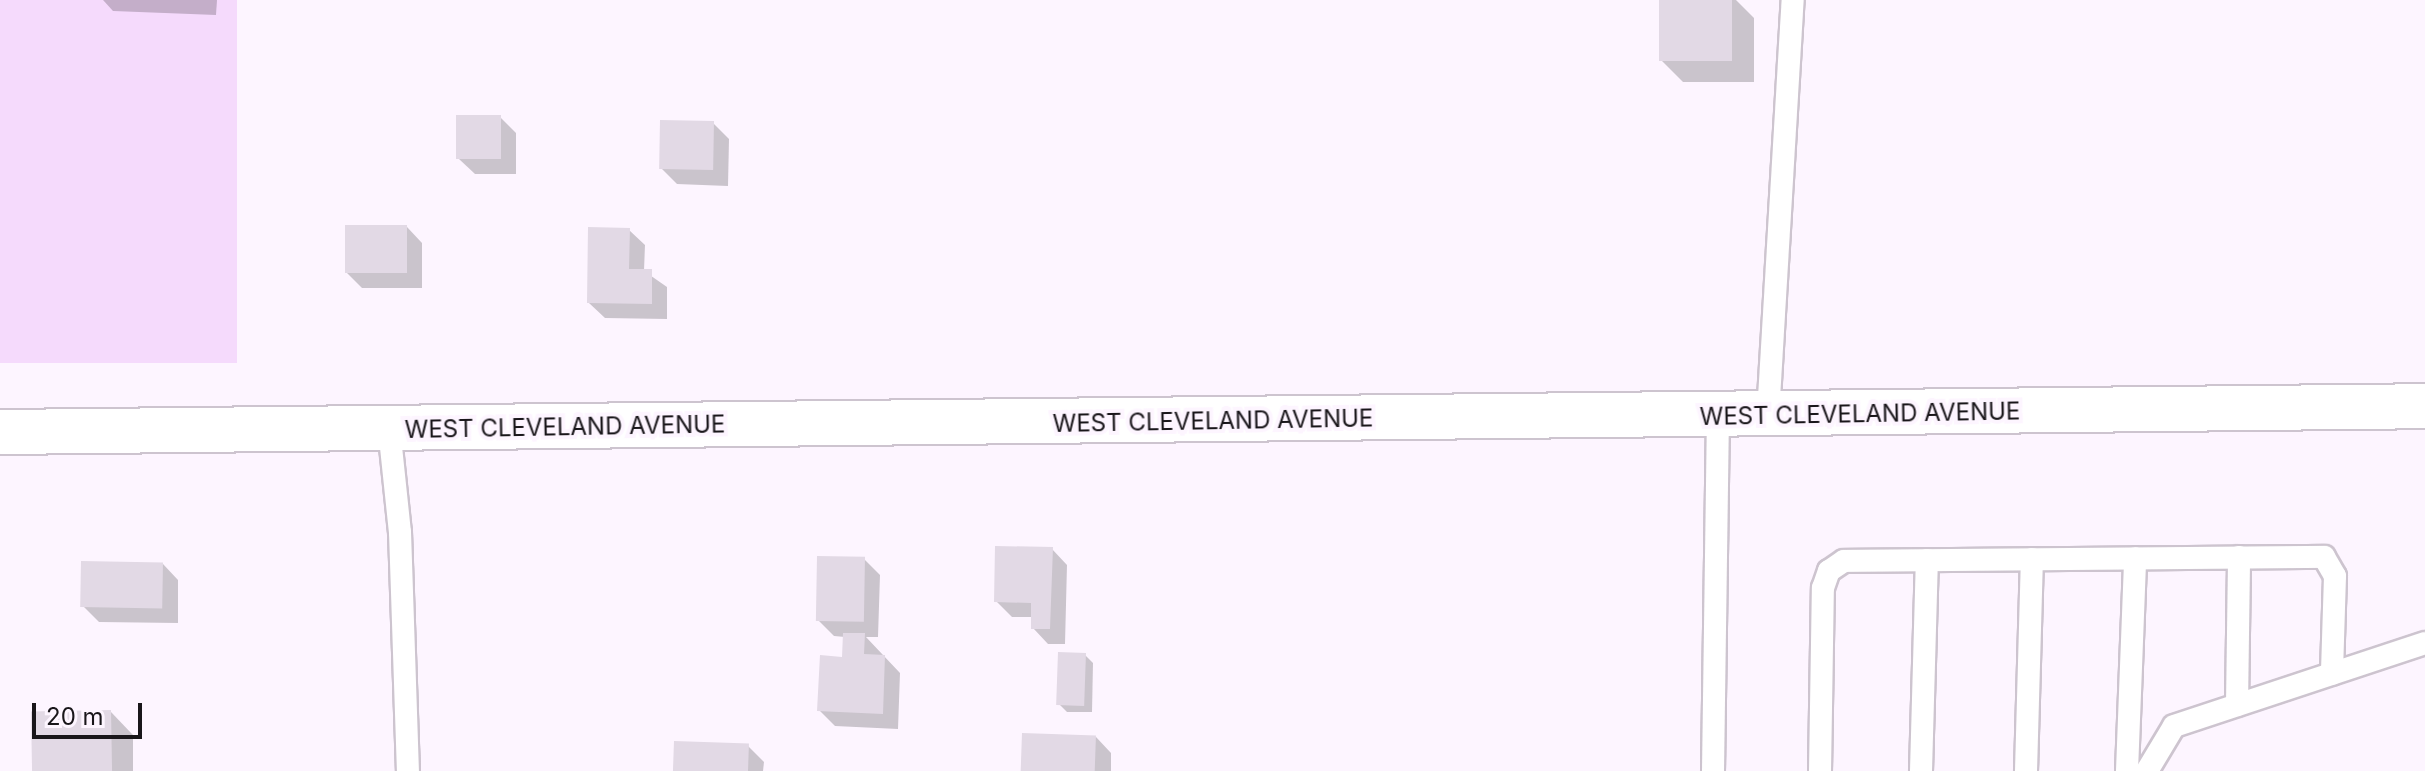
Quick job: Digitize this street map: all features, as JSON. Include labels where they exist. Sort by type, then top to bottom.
[{"type":"main road","name":"WEST CLEVELAND AVENUE","points":[[0,432],[2425,406]]},
{"type":"lane","points":[[1768,415],[1793,0]]},
{"type":"lane","points":[[1713,771],[1718,415]]},
{"type":"lane","points":[[389,428],[400,532],[408,771]]},
{"type":"lane","points":[[1820,771],[1823,588],[1829,571],[1844,561],[2316,556],[2332,563],[2332,674]]},
{"type":"lane","points":[[2237,705],[2239,557]]},
{"type":"lane","points":[[2127,771],[2135,558]]},
{"type":"lane","points":[[2026,771],[2032,559]]},
{"type":"lane","points":[[1921,771],[1927,560]]},
{"type":"lane","points":[[2147,771],[2174,726],[2425,643]]},
{"type":"shaded area","points":[[0,0],[237,0],[237,363],[0,363]]},
{"type":"building","points":[[1659,0],[1732,0],[1732,61],[1659,61]]},
{"type":"building","points":[[456,115],[501,115],[501,159],[456,159]]},
{"type":"building","points":[[660,120],[714,121],[713,170],[659,169]]},
{"type":"building","points":[[345,225],[407,225],[407,273],[345,273]]},
{"type":"building","points":[[588,227],[630,228],[629,269],[652,269],[652,304],[587,303]]},
{"type":"building","points":[[995,546],[1053,547],[1050,629],[1031,629],[1031,603],[994,602]]},
{"type":"building","points":[[817,556],[865,557],[864,622],[816,621]]},
{"type":"building","points":[[81,561],[163,562],[162,608],[80,607]]},
{"type":"building","points":[[843,633],[865,633],[864,654],[885,655],[883,714],[817,711],[820,655],[842,657]]},
{"type":"building","points":[[1058,652],[1086,653],[1084,706],[1056,705]]},
{"type":"building","points":[[111,710],[112,771],[32,771],[31,711]]},
{"type":"building","points":[[1022,733],[1096,736],[1095,771],[1021,771]]},
{"type":"building","points":[[674,741],[749,744],[748,771],[673,771]]}]
